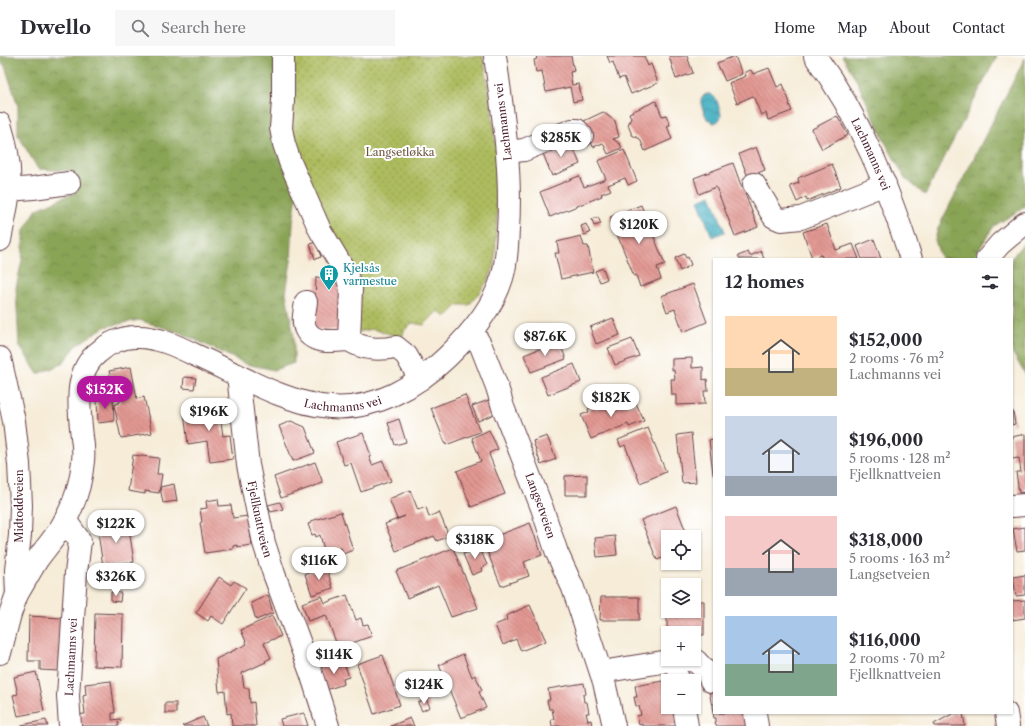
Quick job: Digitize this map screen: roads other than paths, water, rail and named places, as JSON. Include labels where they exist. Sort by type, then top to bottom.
[{"type":"street","points":[[283,56],[283,100],[281,128],[284,144],[290,162],[320,230],[336,254],[346,273],[351,289],[349,340]]},
{"type":"street","name":"Lachmanns vei","points":[[17,594],[36,562],[65,520],[73,503],[82,472],[84,458],[80,401],[83,371],[99,351],[114,342],[124,338],[136,336],[158,340],[179,347],[266,388],[300,401],[330,407],[347,407],[376,401],[410,386],[437,366],[472,332],[495,295],[502,277],[508,237],[510,208],[507,152],[495,56]]},
{"type":"street","name":"Lachmanns vei","points":[[815,56],[829,75],[855,119],[872,154],[895,210],[906,258]]},
{"type":"street","points":[[0,124],[10,176],[0,240]]},
{"type":"street","points":[[507,152],[524,150],[572,130],[577,130],[582,136]]},
{"type":"street","points":[[9,190],[69,183]]},
{"type":"street","points":[[754,184],[774,217],[781,220],[801,218],[885,184]]},
{"type":"street","points":[[988,258],[1000,244],[1025,223]]},
{"type":"street","points":[[306,302],[304,318],[305,328],[309,334],[326,342],[349,340],[369,349],[396,347],[406,355],[420,379]]},
{"type":"street","name":"Langsetveien","points":[[472,332],[481,346],[542,508],[557,553],[573,588],[603,677],[614,726]]},
{"type":"street","name":"Midtoddveien","points":[[0,358],[14,421],[19,464],[21,504],[20,535],[16,570],[17,594],[10,614],[0,654]]},
{"type":"street","name":"Fjellknattveien","points":[[238,375],[248,465],[264,543],[328,726]]},
{"type":"street","points":[[1013,506],[1025,505]]},
{"type":"street","name":"Lachmanns vei","points":[[65,520],[80,541],[76,573],[68,696],[70,726]]},
{"type":"street","points":[[603,677],[681,659],[696,661],[708,674],[711,681]]},
{"type":"street","points":[[685,714],[687,726]]},
{"type":"street","points":[[755,714],[757,726]]},
{"type":"street","points":[[1006,714],[1008,726]]},
{"type":"water","points":[[711,94],[715,98],[720,110],[720,118],[714,123],[707,119],[701,105],[703,96]]},
{"type":"water","points":[[711,195],[725,232],[712,237],[698,200]]},
{"type":"place","name":"Kjelsås varmestue","points":[[329,291]]},
{"type":"park label","name":"Langsetløkka","points":[[400,152]]}]
